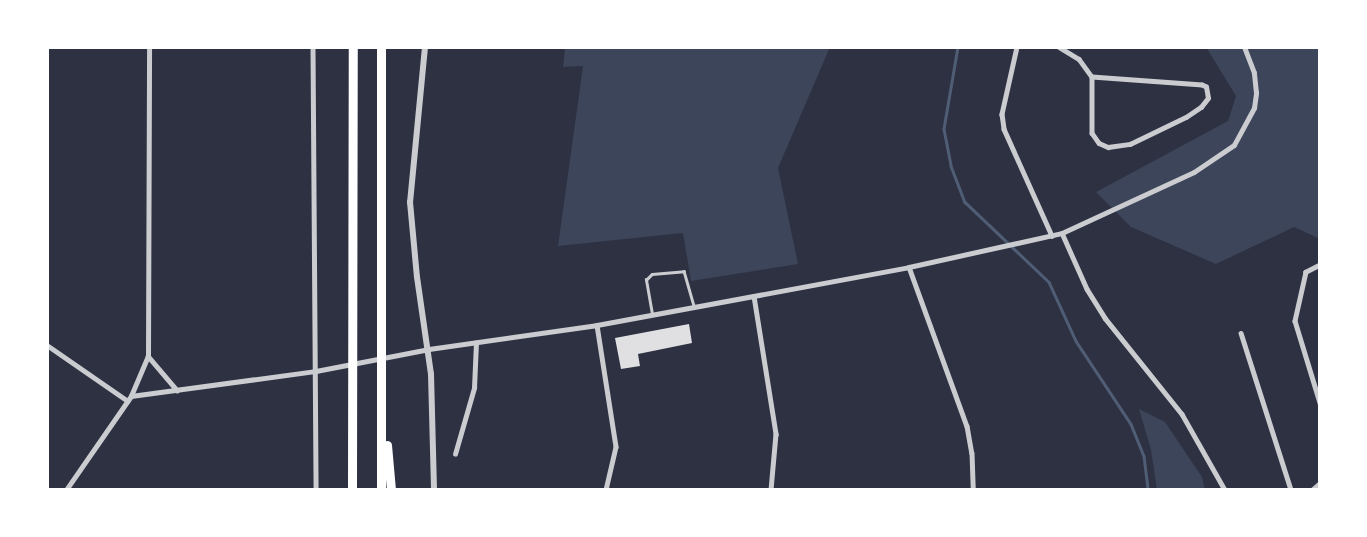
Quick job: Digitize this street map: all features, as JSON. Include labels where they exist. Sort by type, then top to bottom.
[{"type":"highway","points":[[352,490],[353,47]]},
{"type":"highway","points":[[381,490],[382,47]]},
{"type":"highway","points":[[382,401],[391,490]]},
{"type":"street","points":[[66,490],[129,398],[148,356],[149,47]]},
{"type":"street","points":[[313,47],[316,490]]},
{"type":"street","points":[[425,47],[410,202],[417,277],[429,349],[435,490]]},
{"type":"street","points":[[1017,47],[1002,114],[1004,128],[1052,236]]},
{"type":"street","points":[[1059,47],[1079,59],[1092,77],[1092,133],[1099,143],[1108,147],[1130,144],[1175,122],[1201,107],[1208,98],[1206,88],[1202,85],[1092,77]]},
{"type":"street","points":[[47,345],[129,398],[316,371],[429,349],[597,325],[909,267],[1052,236],[1194,172],[1234,145],[1254,108],[1256,93],[1255,73],[1244,47]]},
{"type":"street","points":[[1062,233],[1087,289],[1105,317],[1182,414],[1225,490]]},
{"type":"street","points":[[1320,265],[1306,272],[1296,321],[1320,403]]},
{"type":"street","points":[[909,267],[967,426],[972,453],[973,490]]},
{"type":"street","points":[[754,296],[776,434],[771,490]]},
{"type":"street","points":[[597,325],[616,447],[606,490]]},
{"type":"street","points":[[1241,333],[1291,490]]},
{"type":"street","points":[[455,454],[474,388],[476,343]]},
{"type":"street","points":[[148,356],[177,390]]},
{"type":"street","points":[[1312,490],[1320,483]]},
{"type":"lane","points":[[652,314],[646,280],[652,274],[684,271],[694,306]]},
{"type":"shaded area","points":[[565,47],[830,47],[778,168],[798,264],[691,281],[683,233],[558,246],[583,66],[563,67]]},
{"type":"shaded area","points":[[1206,47],[1320,47],[1320,239],[1294,227],[1216,264],[1131,227],[1096,192],[1228,121],[1236,96]]},
{"type":"shaded area","points":[[1139,409],[1165,422],[1202,477],[1205,490],[1157,490],[1151,450]]},
{"type":"building","points":[[689,324],[692,343],[638,354],[640,366],[621,369],[615,338]]},
{"type":"waterway","points":[[958,47],[944,129],[951,166],[965,202],[1049,282],[1076,341],[1131,424],[1144,456],[1148,490]]}]
